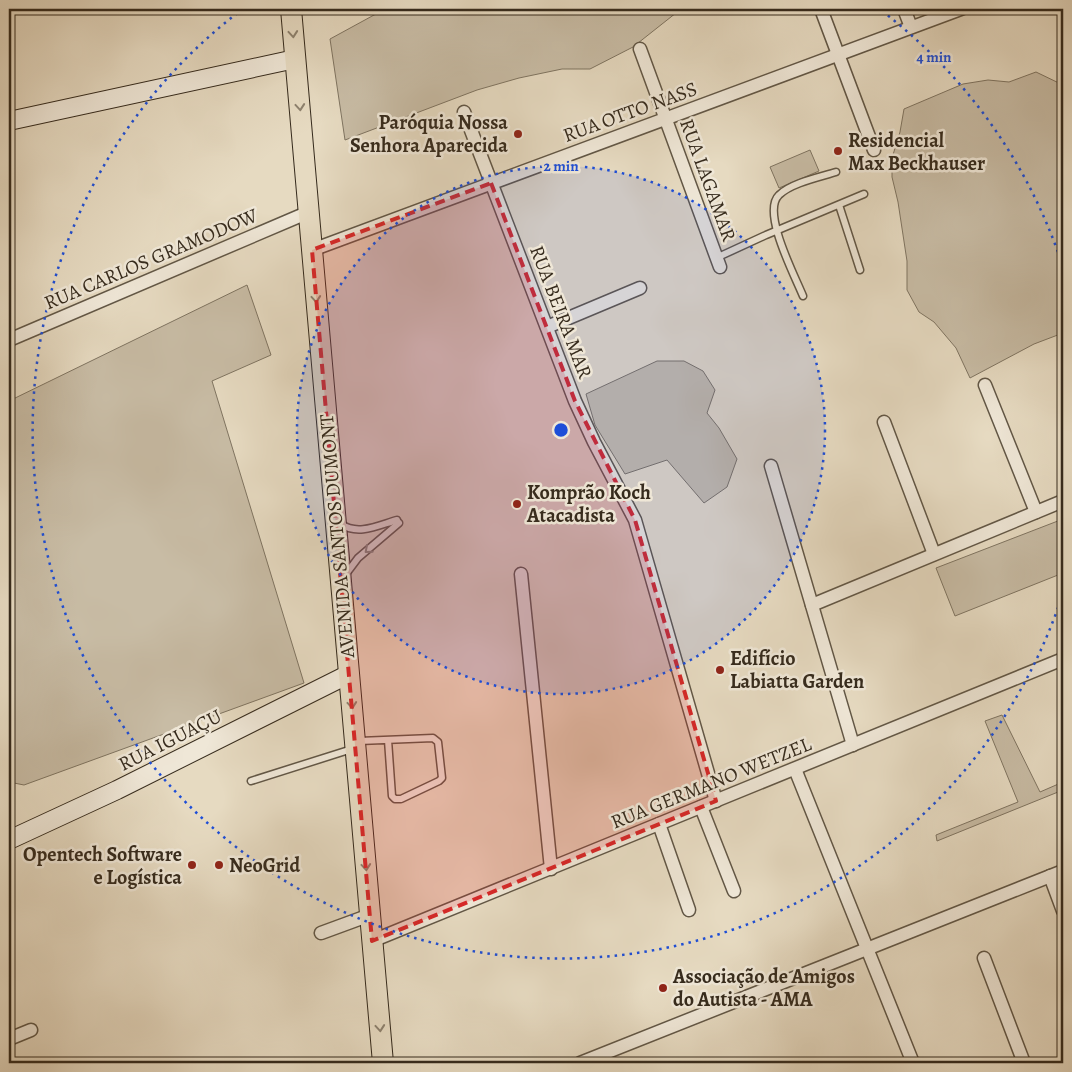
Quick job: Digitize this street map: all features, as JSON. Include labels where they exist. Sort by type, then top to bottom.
[{"type":"main road","name":"AVENIDA SANTOS DUMONT","points":[[291,9],[383,1063]]},
{"type":"street","points":[[821,9],[874,150]]},
{"type":"street","points":[[904,9],[911,27]]},
{"type":"street","name":"RUA OTTO NASS","points":[[312,250],[957,9]]},
{"type":"street","name":"RUA LAGAMAR","points":[[640,49],[718,263]]},
{"type":"street","points":[[9,121],[296,59]]},
{"type":"street","name":"RUA BEIRA MAR","points":[[464,112],[584,423],[635,520],[716,801]]},
{"type":"street","name":"RUA CARLOS GRAMODOW","points":[[9,340],[309,212]]},
{"type":"street","points":[[547,327],[640,288]]},
{"type":"street","points":[[985,385],[1036,512]]},
{"type":"street","points":[[884,422],[934,554]]},
{"type":"street","points":[[772,466],[853,745]]},
{"type":"street","points":[[812,605],[1063,501]]},
{"type":"street","points":[[522,574],[551,869]]},
{"type":"street","name":"RUA GERMANO WETZEL","points":[[372,941],[1063,659]]},
{"type":"street","name":"RUA IGUAÇU","points":[[9,840],[117,790],[349,674]]},
{"type":"street","points":[[795,769],[913,1063]]},
{"type":"street","points":[[701,807],[734,891]]},
{"type":"street","points":[[659,824],[689,910]]},
{"type":"street","points":[[580,1063],[1063,871]]},
{"type":"street","points":[[1050,876],[1063,911]]},
{"type":"street","points":[[322,933],[370,915]]},
{"type":"street","points":[[984,958],[1024,1063]]},
{"type":"street","points":[[9,1039],[31,1030]]},
{"type":"lane","points":[[803,296],[776,231],[773,216],[774,203],[778,195],[790,187],[836,172]]},
{"type":"lane","points":[[718,263],[776,231],[864,194]]},
{"type":"lane","points":[[839,204],[860,270]]},
{"type":"lane","points":[[336,520],[348,529],[360,530],[398,522],[358,558],[341,581]]},
{"type":"lane","points":[[251,781],[355,744],[388,740],[433,738],[438,742],[442,778],[401,799],[395,799],[392,796],[388,740]]},
{"type":"highlighted area","points":[[491,183],[575,401],[635,520],[716,801],[372,941],[370,915],[312,250]]},
{"type":"shaded area","points":[[385,9],[681,9],[633,47],[590,69],[562,69],[519,78],[477,90],[345,140],[330,39]]},
{"type":"shaded area","points":[[1036,72],[1063,85],[1063,333],[1034,344],[970,378],[956,348],[934,322],[919,312],[907,290],[907,261],[898,202],[892,177],[892,158],[900,132],[904,109],[963,84],[988,80],[1009,82]]},
{"type":"shaded area","points":[[810,150],[819,171],[779,188],[770,167]]},
{"type":"shaded area","points":[[247,285],[271,355],[212,381],[304,683],[24,785],[9,782],[9,401]]},
{"type":"shaded area","points":[[657,361],[684,361],[703,371],[715,390],[707,413],[719,428],[737,459],[727,487],[704,503],[667,460],[625,474],[595,425],[586,394]]},
{"type":"shaded area","points":[[1063,519],[1063,573],[955,616],[936,568]]},
{"type":"shaded area","points":[[1002,715],[1040,792],[1063,782],[1063,790],[937,841],[936,835],[1018,802],[985,721]]},
{"type":"place","name":"Paróquia Nossa Senhora Aparecida","points":[[518,134]]},
{"type":"place","name":"Residencial Max Beckhauser","points":[[838,151]]},
{"type":"place","name":"Komprão Koch Atacadista","points":[[517,504]]},
{"type":"place","name":"Edifício Labiatta Garden","points":[[720,670]]},
{"type":"place","name":"Opentech Software e Logística","points":[[192,865]]},
{"type":"place","name":"NeoGrid","points":[[219,865]]},
{"type":"place","name":"Associação de Amigos do Autista - AMA","points":[[663,988]]}]
